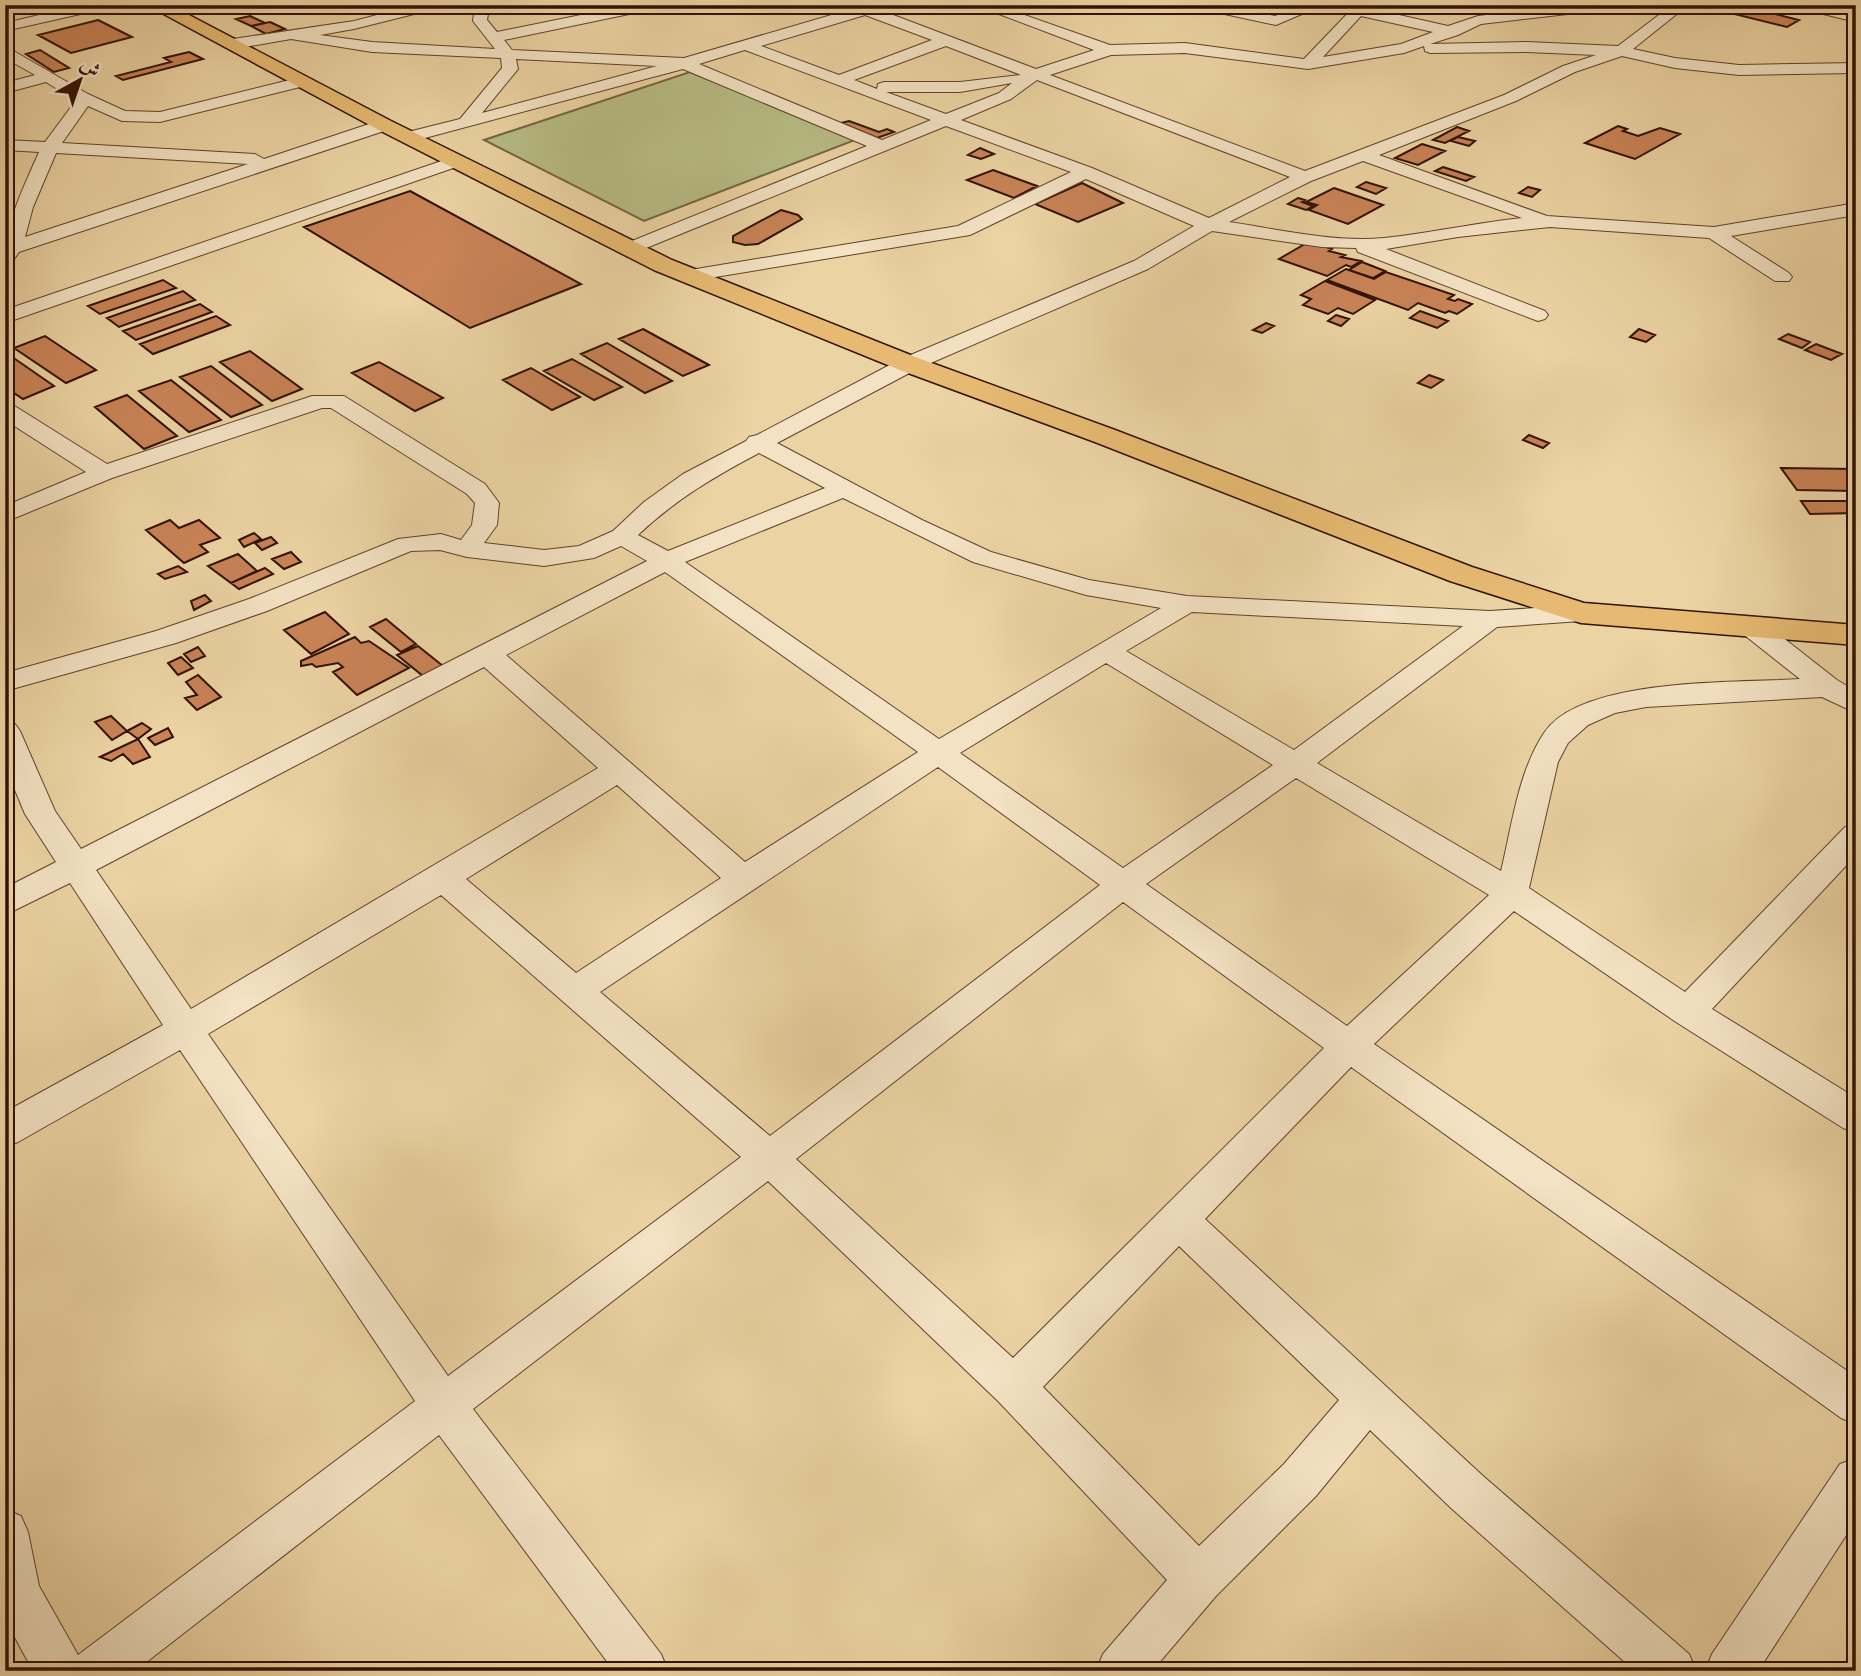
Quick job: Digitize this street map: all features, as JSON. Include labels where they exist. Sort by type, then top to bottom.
[{"type":"highway","points":[[156,5],[384,125],[629,249],[909,364],[1105,436],[1461,574],[1581,613],[1856,635]]},
{"type":"street","points":[[5,27],[102,5]]},
{"type":"street","points":[[233,44],[354,25],[433,5]]},
{"type":"street","points":[[467,120],[508,74],[511,64],[508,54],[480,21],[481,13],[488,5]]},
{"type":"street","points":[[494,37],[653,5]]},
{"type":"street","points":[[982,5],[1109,50]]},
{"type":"street","points":[[1202,5],[1276,20],[1316,5]]},
{"type":"street","points":[[1333,5],[1360,8],[1454,31],[1479,47],[1554,77]]},
{"type":"street","points":[[1404,48],[1485,20],[1611,5]]},
{"type":"street","points":[[5,682],[179,633],[269,601],[408,544],[441,542],[467,549],[544,558],[585,553],[622,536],[653,507],[692,479],[757,442],[909,364],[1141,265],[1209,225],[1305,177],[1366,156],[1441,122],[1510,98],[1554,77],[1621,51],[1681,5]]},
{"type":"street","points":[[1804,5],[1856,18]]},
{"type":"street","points":[[410,137],[683,63],[868,7],[944,41],[1305,177]]},
{"type":"street","points":[[1308,64],[1321,41],[1360,8]]},
{"type":"street","points":[[1185,48],[1176,42],[1177,39],[1221,10]]},
{"type":"street","points":[[1462,12],[1485,20],[1527,47]]},
{"type":"street","points":[[1276,20],[1275,24],[1288,32]]},
{"type":"street","points":[[291,35],[372,47],[683,63],[881,146]]},
{"type":"street","points":[[844,81],[944,41]]},
{"type":"street","points":[[745,45],[1087,172],[1209,225],[1354,243],[1405,242],[1434,234],[1550,222],[1714,233],[1856,209]]},
{"type":"street","points":[[844,81],[893,88],[960,88],[1034,75],[1109,50],[1185,48],[1308,64],[1404,48],[1527,47],[1621,51],[1675,63],[1739,70],[1856,68]]},
{"type":"street","points":[[5,51],[82,97],[122,116],[153,118],[173,115],[302,82]]},
{"type":"street","points":[[629,249],[1005,96],[1034,75]]},
{"type":"street","points":[[5,88],[47,77]]},
{"type":"street","points":[[8,252],[49,149],[79,107],[82,97]]},
{"type":"street","points":[[8,252],[384,125]]},
{"type":"street","points":[[5,145],[274,160]]},
{"type":"street","points":[[1366,156],[1550,222]]},
{"type":"street","points":[[5,317],[456,161]]},
{"type":"street","points":[[691,275],[962,231],[1087,172]]},
{"type":"street","points":[[5,210],[24,207]]},
{"type":"street","points":[[1714,233],[1782,277]]},
{"type":"street","points":[[1354,243],[1538,315]]},
{"type":"street","points":[[5,515],[104,473],[320,401],[336,401],[476,489],[488,503],[484,526],[467,549]]},
{"type":"street","points":[[11,420],[104,473]]},
{"type":"street","points":[[757,442],[913,525],[982,556],[1086,587],[1187,604],[1490,619],[1581,613]]},
{"type":"street","points":[[5,903],[666,561],[846,488]]},
{"type":"street","points":[[622,536],[666,561],[938,752],[1856,1403]]},
{"type":"street","points":[[577,990],[742,877],[938,752],[1187,604]]},
{"type":"street","points":[[95,1671],[442,1404],[769,1158],[1123,884],[1357,721],[1490,619]]},
{"type":"street","points":[[1753,628],[1827,687],[1856,704]]},
{"type":"street","points":[[1105,651],[1512,892],[1688,1012],[1856,1117]]},
{"type":"street","points":[[487,654],[742,877]]},
{"type":"street","points":[[1014,1387],[1349,1046],[1512,892],[1544,762],[1556,737],[1578,718],[1608,705],[1646,698],[1827,687]]},
{"type":"street","points":[[5,731],[41,814],[187,1032],[442,1404],[644,1671]]},
{"type":"street","points":[[5,1131],[187,1032],[444,879],[618,771]]},
{"type":"street","points":[[1688,1012],[1856,835]]},
{"type":"street","points":[[444,879],[577,990],[769,1158],[1014,1387],[1199,1579]]},
{"type":"street","points":[[1179,1220],[1468,1492],[1672,1671]]},
{"type":"street","points":[[1120,1671],[1199,1579],[1300,1480],[1369,1397]]},
{"type":"street","points":[[1729,1671],[1856,1480]]},
{"type":"street","points":[[5,1532],[17,1593],[60,1671]]},
{"type":"green space","points":[[690,72],[855,140],[644,221],[484,140]]},
{"type":"building","points":[[1739,5],[1799,20],[1787,27],[1726,12]]},
{"type":"building","points":[[250,16],[265,23],[251,26],[236,19]]},
{"type":"building","points":[[98,20],[132,37],[71,53],[38,35]]},
{"type":"building","points":[[270,22],[285,29],[266,34],[251,26]]},
{"type":"building","points":[[40,50],[69,68],[54,72],[26,54]]},
{"type":"building","points":[[189,52],[203,59],[123,80],[116,76],[171,62],[164,58]]},
{"type":"building","points":[[849,121],[879,132],[887,129],[894,132],[877,138],[841,123]]},
{"type":"building","points":[[1618,126],[1627,129],[1623,131],[1638,136],[1660,128],[1680,134],[1635,159],[1585,143]]},
{"type":"building","points":[[1457,127],[1469,131],[1445,143],[1433,140]]},
{"type":"building","points":[[1458,137],[1475,141],[1469,146],[1451,141]]},
{"type":"building","points":[[1422,144],[1445,151],[1418,165],[1395,158]]},
{"type":"building","points":[[980,148],[994,154],[981,159],[968,155]]},
{"type":"building","points":[[1443,167],[1474,177],[1466,181],[1435,171]]},
{"type":"building","points":[[993,170],[1037,186],[1014,198],[967,180]]},
{"type":"building","points":[[1366,182],[1386,188],[1376,194],[1357,187]]},
{"type":"building","points":[[1082,183],[1123,203],[1078,222],[1035,204]]},
{"type":"building","points":[[1528,187],[1540,190],[1532,197],[1519,193]]},
{"type":"building","points":[[1334,188],[1383,205],[1348,224],[1309,210],[1317,205],[1306,202]]},
{"type":"building","points":[[410,191],[581,284],[470,328],[304,227]]},
{"type":"building","points":[[1298,198],[1313,206],[1306,210],[1288,204]]},
{"type":"building","points":[[781,210],[798,215],[802,219],[758,244],[733,242],[733,236]]},
{"type":"building","points":[[1310,241],[1332,249],[1329,251],[1345,255],[1341,257],[1361,261],[1351,267],[1346,265],[1327,276],[1279,259]]},
{"type":"building","points":[[1362,262],[1385,271],[1373,278],[1349,270]]},
{"type":"building","points":[[1346,269],[1374,279],[1386,272],[1454,295],[1448,299],[1472,304],[1457,314],[1449,311],[1445,313],[1418,303],[1408,310],[1327,280]]},
{"type":"building","points":[[163,280],[176,288],[100,314],[88,306]]},
{"type":"building","points":[[1325,281],[1375,300],[1353,314],[1338,308],[1328,314],[1303,305],[1311,299],[1301,295]]},
{"type":"building","points":[[183,291],[195,300],[119,327],[107,318]]},
{"type":"building","points":[[200,304],[212,312],[136,340],[123,331]]},
{"type":"building","points":[[1420,311],[1448,321],[1437,328],[1410,318]]},
{"type":"building","points":[[1336,315],[1349,319],[1341,326],[1328,321]]},
{"type":"building","points":[[216,316],[230,325],[153,354],[140,344]]},
{"type":"building","points":[[1266,323],[1274,326],[1262,333],[1253,330]]},
{"type":"building","points":[[643,329],[709,365],[683,376],[619,339]]},
{"type":"building","points":[[1639,329],[1655,335],[1646,342],[1630,337]]},
{"type":"building","points":[[1788,334],[1810,342],[1802,348],[1779,339]]},
{"type":"building","points":[[45,336],[96,370],[66,383],[14,348]]},
{"type":"building","points":[[607,343],[672,381],[645,393],[581,354]]},
{"type":"building","points":[[1816,344],[1842,354],[1831,360],[1805,350]]},
{"type":"building","points":[[250,351],[302,389],[272,401],[220,362]]},
{"type":"building","points":[[5,352],[54,386],[23,399],[5,387]]},
{"type":"building","points":[[572,359],[622,387],[594,400],[544,371]]},
{"type":"building","points":[[379,362],[443,398],[415,411],[352,373]]},
{"type":"building","points":[[211,366],[262,405],[231,417],[180,377]]},
{"type":"building","points":[[531,368],[580,397],[552,410],[503,380]]},
{"type":"building","points":[[1429,375],[1443,380],[1431,388],[1418,383]]},
{"type":"building","points":[[171,380],[221,420],[189,432],[139,391]]},
{"type":"building","points":[[127,395],[177,436],[144,449],[95,407]]},
{"type":"building","points":[[1529,435],[1549,443],[1543,448],[1523,440]]},
{"type":"building","points":[[1781,468],[1856,469],[1856,491],[1797,490]]},
{"type":"building","points":[[1801,501],[1856,501],[1856,513],[1810,514]]},
{"type":"building","points":[[170,520],[179,528],[199,520],[220,538],[200,545],[208,552],[184,563],[146,530]]},
{"type":"building","points":[[254,533],[261,539],[244,547],[239,540]]},
{"type":"building","points":[[271,537],[277,543],[262,550],[255,543]]},
{"type":"building","points":[[291,552],[301,562],[284,569],[272,559]]},
{"type":"building","points":[[238,554],[257,571],[231,583],[208,566]]},
{"type":"building","points":[[178,566],[187,572],[165,579],[158,574]]},
{"type":"building","points":[[265,568],[273,574],[239,589],[231,583]]},
{"type":"building","points":[[205,595],[211,601],[194,610],[191,601]]},
{"type":"building","points":[[325,612],[349,634],[311,654],[284,630]]},
{"type":"building","points":[[386,619],[416,644],[401,652],[370,627]]},
{"type":"building","points":[[355,637],[361,643],[369,641],[409,668],[357,695],[333,672],[343,667],[338,663],[316,667],[312,664],[301,666],[301,661]]},
{"type":"building","points":[[418,646],[443,666],[423,676],[397,655]]},
{"type":"building","points":[[198,647],[205,656],[191,662],[184,654]]},
{"type":"building","points":[[181,657],[193,668],[178,675],[168,663]]},
{"type":"building","points":[[198,675],[221,697],[197,710],[185,698],[197,695],[186,682]]},
{"type":"building","points":[[111,716],[127,731],[112,740],[95,722]]},
{"type":"building","points":[[142,723],[151,729],[138,739],[127,731]]},
{"type":"building","points":[[168,728],[173,737],[155,745],[148,738]]},
{"type":"building","points":[[138,739],[150,757],[133,764],[123,754],[111,761],[100,757]]},
{"type":"building","points":[[1855,1648],[1856,1671],[1845,1671]]}]
